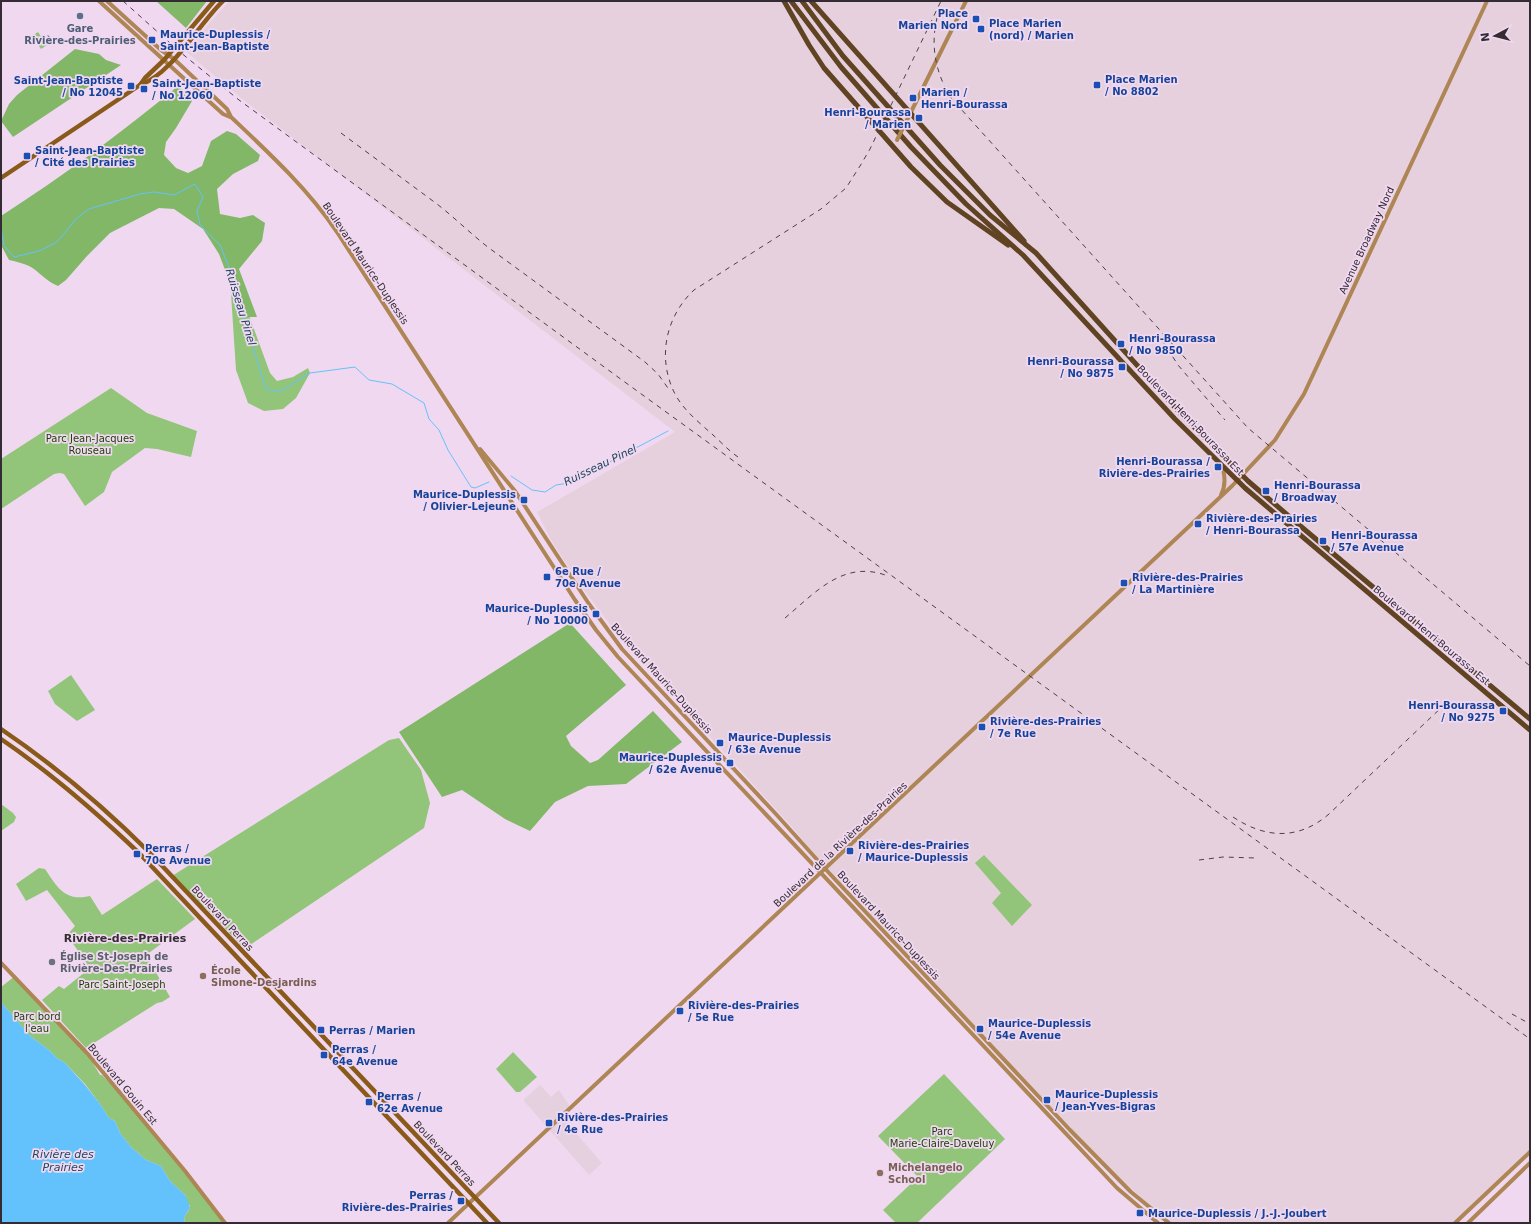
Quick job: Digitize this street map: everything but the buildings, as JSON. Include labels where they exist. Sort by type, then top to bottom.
[{"type":"main road","points":[[140,85],[145,78],[164,60],[214,1]]},
{"type":"main road","points":[[1,178],[140,85],[149,82],[174,59],[223,1]]},
{"type":"main road","points":[[784,1],[805,39],[824,68],[921,178],[947,202],[990,234],[1023,255]]},
{"type":"main road","name":"Boulevard Henri-Bourassa Est","points":[[791,1],[841,67],[911,147],[966,204],[1023,255],[1175,419],[1238,481],[1300,536],[1399,617],[1530,730]]},
{"type":"main road","name":"Boulevard Henri-Bourassa Est","points":[[802,1],[843,56],[940,165],[990,215],[1036,253],[1181,414],[1243,476],[1269,500],[1530,718]]},
{"type":"main road","points":[[811,1],[1036,253]]},
{"type":"main road","name":"Boulevard Perras","points":[[1,729],[62,773],[117,820],[150,853],[499,1223]]},
{"type":"main road","name":"Boulevard Perras","points":[[1,739],[80,798],[140,854],[487,1223]]},
{"type":"street","name":"Boulevard Maurice-Duplessis","points":[[99,1],[224,114],[231,117]]},
{"type":"street","name":"Boulevard Maurice-Duplessis","points":[[107,1],[161,50],[174,59],[227,110],[231,117],[298,182],[325,214],[575,600],[608,645],[633,674],[1112,1183],[1158,1223]]},
{"type":"street","points":[[894,147],[966,1]]},
{"type":"street","name":"Avenue Broadway Nord","points":[[1243,476],[1275,440],[1304,394],[1487,1]]},
{"type":"street","name":"Boulevard Maurice-Duplessis","points":[[467,433],[515,491],[588,604],[614,640],[825,868],[1122,1184],[1169,1223]]},
{"type":"street","points":[[1220,498],[1225,488],[1222,465]]},
{"type":"street","name":"Boulevard de la Rivière-des-Prairies","points":[[448,1223],[1243,476]]},
{"type":"street","points":[[608,645],[614,640]]},
{"type":"street","name":"Boulevard Gouin Est","points":[[1,963],[87,1053],[185,1171],[225,1223]]},
{"type":"street","points":[[1455,1223],[1530,1152]]},
{"type":"street","points":[[1468,1223],[1530,1162]]},
{"type":"shaded area","points":[[229,1],[1530,1],[1530,1153],[1455,1223],[1169,1223],[1157,1214],[1044,1102],[816,856],[793,828],[621,639],[578,582],[551,540],[537,512],[675,432],[241,98],[185,51]]},
{"type":"shaded area","points":[[540,1085],[551,1097],[559,1090],[571,1108],[562,1117],[602,1163],[589,1175],[524,1101],[524,1099]]},
{"type":"green space","points":[[156,1],[207,1],[186,28]]},
{"type":"green space","points":[[38,32],[47,45],[41,49],[32,36]]},
{"type":"green space","points":[[75,49],[99,54],[106,60],[121,65],[13,137],[1,121],[9,104],[17,95]]},
{"type":"green space","points":[[178,86],[189,95],[192,101],[166,142],[164,155],[176,168],[188,173],[202,166],[211,141],[227,131],[236,134],[260,155],[258,161],[233,174],[217,189],[220,214],[240,218],[253,215],[265,223],[262,241],[239,269],[257,317],[243,317],[219,254],[203,229],[174,209],[159,208],[110,233],[66,280],[58,286],[31,267],[9,260],[1,245],[1,216],[91,154]]},
{"type":"green space","points":[[235,282],[241,286],[250,318],[270,373],[277,381],[293,377],[308,368],[310,373],[296,398],[283,409],[264,411],[248,403],[236,370],[231,294]]},
{"type":"green space","name":"Parc Jean-Jacques Rouseau","points":[[111,388],[147,413],[197,431],[191,457],[157,449],[145,448],[112,472],[104,492],[85,506],[64,474],[60,473],[54,474],[1,509],[1,459]]},
{"type":"green space","points":[[570,623],[626,685],[566,736],[571,746],[590,763],[598,760],[653,711],[682,742],[626,784],[588,786],[555,802],[530,831],[505,819],[462,790],[442,797],[399,732]]},
{"type":"green space","points":[[71,675],[95,710],[77,721],[55,704],[48,691]]},
{"type":"green space","points":[[399,738],[421,770],[430,803],[424,828],[244,949],[204,906],[201,907],[172,876],[389,740]]},
{"type":"green space","points":[[1,804],[16,817],[14,822],[1,831]]},
{"type":"green space","points":[[984,855],[1032,905],[1012,926],[992,903],[1001,893],[975,863]]},
{"type":"green space","name":"Parc Saint-Joseph","points":[[39,868],[45,869],[58,887],[68,895],[74,897],[90,896],[102,915],[157,879],[195,919],[146,955],[170,997],[157,1003],[86,1048],[42,1000],[59,986],[64,989],[90,968],[67,935],[75,926],[47,890],[26,901],[16,884]]},
{"type":"green space","name":"Parc bord l'eau","points":[[15,976],[87,1053],[100,1075],[102,1075],[117,1090],[225,1223],[185,1223],[184,1217],[190,1206],[187,1203],[186,1196],[170,1181],[161,1166],[146,1160],[131,1147],[120,1133],[115,1121],[109,1118],[85,1084],[64,1062],[58,1059],[49,1050],[30,1036],[1,1002],[1,987]]},
{"type":"green space","points":[[513,1052],[537,1077],[520,1092],[516,1092],[496,1069]]},
{"type":"green space","name":"Parc Marie-Claire-Daveluy","points":[[944,1074],[1005,1139],[917,1223],[896,1223],[883,1210],[918,1177],[878,1136]]},
{"type":"water","name":"Rivière des Prairies","points":[[1,1002],[30,1036],[49,1050],[58,1059],[64,1062],[85,1085],[109,1118],[115,1121],[120,1133],[131,1147],[146,1160],[161,1166],[170,1181],[186,1196],[190,1208],[184,1217],[185,1223],[1,1223]]},
{"type":"waterway","name":"Ruisseau Pinel","points":[[1,227],[4,246],[14,257],[39,251],[57,242],[77,218],[89,209],[140,194],[154,192],[174,195],[195,184],[203,197],[197,211],[200,225],[220,245],[235,282],[242,312],[266,389],[279,392],[310,373],[355,367],[369,380],[392,384],[424,403],[429,419],[439,430],[448,450],[471,487],[475,488],[489,482]]},
{"type":"waterway","name":"Ruisseau Pinel","points":[[511,476],[532,490],[545,492],[556,485],[569,483],[582,471],[596,469],[668,431]]},
{"type":"railway","points":[[123,1],[180,52],[239,100],[1530,1039]]},
{"type":"railway","points":[[738,457],[692,416],[675,394],[669,381],[666,367],[665,353],[670,326],[676,313],[694,290],[821,209],[846,188],[870,149],[941,1]]},
{"type":"railway","points":[[937,18],[934,49],[938,70],[951,98],[1248,428],[1530,666]]},
{"type":"railway","points":[[341,133],[437,204],[489,248],[645,362],[658,374],[670,391]]},
{"type":"railway","points":[[1162,340],[1178,365],[1225,420]]},
{"type":"railway","points":[[785,618],[820,589],[844,575],[858,572],[872,572],[888,576]]},
{"type":"railway","points":[[1233,817],[1245,824],[1270,833],[1282,834],[1306,829],[1329,814],[1444,705]]},
{"type":"railway","points":[[1199,860],[1223,857],[1256,858]]},
{"type":"railway","points":[[1512,1014],[1530,1024]]},
{"type":"place","name":"Gare Rivière-des-Prairies","points":[[80,16]]},
{"type":"place","name":"Place Marien Nord","points":[[976,19]]},
{"type":"place","name":"Place Marien (nord) / Marien","points":[[981,29]]},
{"type":"place","name":"Maurice-Duplessis / Saint-Jean-Baptiste","points":[[152,40]]},
{"type":"place","name":"Place Marien / No 8802","points":[[1097,85]]},
{"type":"place","name":"Saint-Jean-Baptiste / No 12045","points":[[131,86]]},
{"type":"place","name":"Saint-Jean-Baptiste / No 12060","points":[[144,89]]},
{"type":"place","name":"Marien / Henri-Bourassa","points":[[913,98]]},
{"type":"place","name":"Henri-Bourassa / Marien","points":[[919,118]]},
{"type":"place","name":"Saint-Jean-Baptiste / Cité des Prairies","points":[[27,156]]},
{"type":"place","name":"Henri-Bourassa / No 9850","points":[[1121,344]]},
{"type":"place","name":"Henri-Bourassa / No 9875","points":[[1122,367]]},
{"type":"place","name":"Henri-Bourassa / Rivière-des-Prairies","points":[[1218,467]]},
{"type":"place","name":"Henri-Bourassa / Broadway","points":[[1266,491]]},
{"type":"place","name":"Maurice-Duplessis / Olivier-Lejeune","points":[[524,500]]},
{"type":"place","name":"Rivière-des-Prairies / Henri-Bourassa","points":[[1198,524]]},
{"type":"place","name":"Henri-Bourassa / 57e Avenue","points":[[1323,541]]},
{"type":"place","name":"6e Rue / 70e Avenue","points":[[547,577]]},
{"type":"place","name":"Rivière-des-Prairies / La Martinière","points":[[1124,583]]},
{"type":"place","name":"Maurice-Duplessis / No 10000","points":[[596,614]]},
{"type":"place","name":"Henri-Bourassa / No 9275","points":[[1503,711]]},
{"type":"place","name":"Rivière-des-Prairies / 7e Rue","points":[[982,727]]},
{"type":"place","name":"Maurice-Duplessis / 63e Avenue","points":[[720,743]]},
{"type":"place","name":"Maurice-Duplessis / 62e Avenue","points":[[730,763]]},
{"type":"place","name":"Rivière-des-Prairies / Maurice-Duplessis","points":[[850,851]]},
{"type":"place","name":"Perras / 70e Avenue","points":[[137,854]]},
{"type":"place","name":"Église St-Joseph de Rivière-Des-Prairies","points":[[52,962]]},
{"type":"place","name":"École Simone-Desjardins","points":[[203,976]]},
{"type":"place","name":"Rivière-des-Prairies / 5e Rue","points":[[680,1011]]},
{"type":"place","name":"Maurice-Duplessis / 54e Avenue","points":[[980,1029]]},
{"type":"place","name":"Perras / Marien","points":[[321,1030]]},
{"type":"place","name":"Perras / 64e Avenue","points":[[324,1055]]},
{"type":"place","name":"Maurice-Duplessis / Jean-Yves-Bigras","points":[[1047,1100]]},
{"type":"place","name":"Perras / 62e Avenue","points":[[369,1102]]},
{"type":"place","name":"Rivière-des-Prairies / 4e Rue","points":[[549,1123]]},
{"type":"place","name":"Michelangelo School","points":[[880,1173]]},
{"type":"place","name":"Perras / Rivière-des-Prairies","points":[[461,1201]]},
{"type":"place","name":"Maurice-Duplessis / J.-J.-Joubert","points":[[1140,1213]]},
{"type":"district","name":"Rivière-des-Prairies","points":[[125,938]]}]
